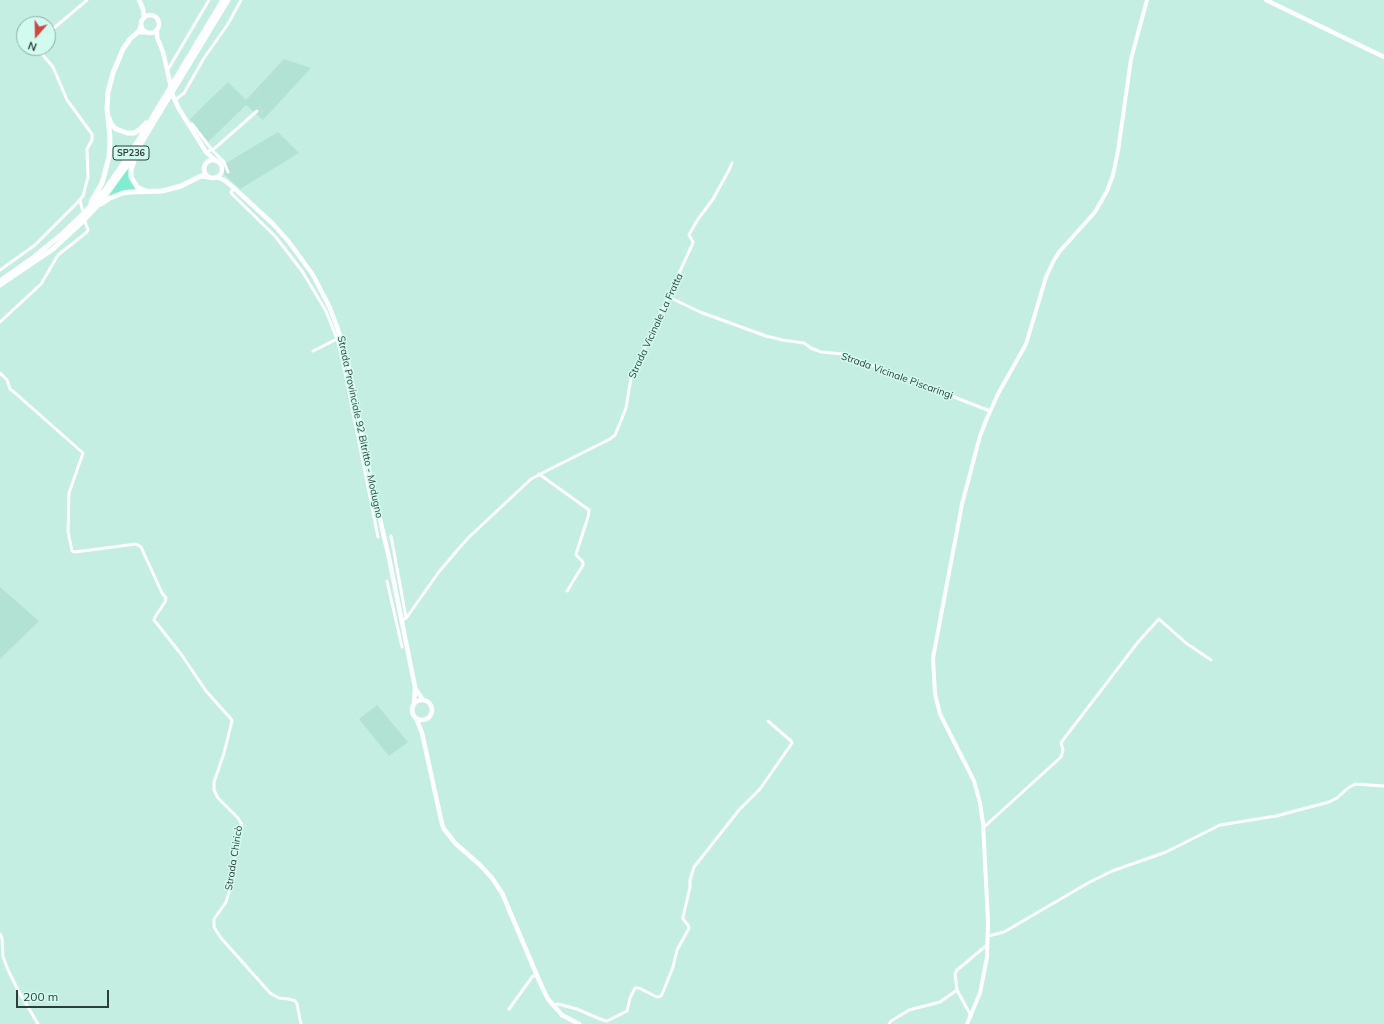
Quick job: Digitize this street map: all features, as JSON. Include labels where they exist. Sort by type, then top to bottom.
[{"type":"highway","name":"SP236","points":[[0,280],[34,257],[98,205],[130,164],[171,95],[179,77],[223,0]]},
{"type":"highway","name":"SP236","points":[[0,286],[53,249],[84,217],[119,171],[169,89],[179,77],[228,0]]},
{"type":"highway","points":[[84,217],[102,183],[107,166],[110,147],[107,108],[109,87],[119,58],[127,43],[138,32],[141,26]]},
{"type":"highway","points":[[138,32],[148,33]]},
{"type":"highway","points":[[107,108],[111,124],[116,129],[127,133],[134,133],[145,125],[157,104],[169,89]]},
{"type":"highway","points":[[149,192],[137,187],[131,177],[131,170],[155,121]]},
{"type":"highway","points":[[198,177],[205,167]]},
{"type":"highway","points":[[98,205],[123,193],[173,189],[198,177],[208,177]]},
{"type":"main road","points":[[139,0],[143,9],[144,18],[141,26],[148,33],[156,37]]},
{"type":"main road","points":[[1266,0],[1384,58]]},
{"type":"main road","points":[[143,9],[158,21],[159,24],[156,37],[162,52],[175,100],[206,152],[220,164],[224,180]]},
{"type":"main road","points":[[144,18],[149,15],[152,16]]},
{"type":"main road","points":[[148,33],[157,30]]},
{"type":"main road","points":[[206,152],[205,167],[208,177],[216,177],[224,180]]},
{"type":"main road","points":[[205,167],[210,161],[216,161]]},
{"type":"main road","points":[[216,177],[221,172]]},
{"type":"main road","name":"Strada Provinciale 92 Bitritto - Modugno","points":[[224,180],[273,224],[289,242],[313,276],[330,308],[347,358],[369,480],[399,606],[415,687]]},
{"type":"main road","points":[[415,687],[423,700],[430,705],[432,710],[429,716],[423,720],[416,718]]},
{"type":"main road","points":[[415,687],[412,713],[416,718],[422,733],[444,829],[455,843],[492,878],[502,893],[548,999],[562,1015],[579,1024]]},
{"type":"main road","points":[[414,704],[418,700],[423,700]]},
{"type":"main road","points":[[422,733],[423,720]]},
{"type":"street","points":[[56,26],[87,0]]},
{"type":"street","points":[[167,71],[210,0]]},
{"type":"street","points":[[175,100],[184,93],[204,58],[228,24],[241,0]]},
{"type":"street","points":[[967,1024],[982,984],[986,966],[988,936],[984,827],[974,781],[940,714],[935,695],[933,658],[962,504],[980,436],[999,392],[1026,344],[1046,277],[1054,260],[1060,251],[1095,212],[1111,182],[1118,151],[1129,67],[1147,0]]},
{"type":"street","points":[[0,270],[35,245],[80,200],[85,191],[88,177],[87,149],[93,136],[67,100],[53,67],[44,56]]},
{"type":"street","points":[[206,152],[212,150],[257,111]]},
{"type":"street","points":[[189,125],[192,124],[212,150],[224,162],[228,172]]},
{"type":"street","name":"Strada Vicinale La Fratta","points":[[402,621],[407,617],[438,573],[454,554],[473,534],[534,477],[610,440],[615,435],[626,408],[631,378],[692,245],[689,235],[713,199],[730,170],[732,163]]},
{"type":"street","points":[[234,188],[231,192],[232,194],[275,236],[302,271],[326,311],[337,339],[343,362],[369,480],[378,537]]},
{"type":"street","points":[[0,322],[41,284],[58,255],[88,230],[83,218],[80,200]]},
{"type":"street","name":"Strada Vicinale Piscaringi","points":[[669,297],[700,312],[762,334],[783,340],[804,343],[821,352],[843,354],[990,411]]},
{"type":"street","points":[[313,351],[337,339]]},
{"type":"street","name":"Strada Chiricò","points":[[0,373],[6,380],[10,389],[84,453],[69,493],[68,532],[72,551],[75,552],[136,544],[141,547],[166,600],[154,617],[154,620],[206,691],[232,721],[224,753],[214,782],[214,790],[218,798],[238,818],[242,825],[235,856],[232,886],[226,902],[213,923],[221,938],[270,992],[279,998],[295,1001],[301,1024]]},
{"type":"street","points":[[539,474],[589,510],[576,554],[583,562],[583,565],[567,591]]},
{"type":"street","points":[[391,536],[407,617]]},
{"type":"street","points":[[387,581],[402,647]]},
{"type":"street","points":[[393,607],[399,606]]},
{"type":"street","points":[[984,827],[1061,757],[1063,754],[1061,743],[1063,740],[1138,642],[1159,619],[1186,643],[1211,660]]},
{"type":"street","points":[[553,1005],[558,1004],[577,1008],[600,1019],[608,1021],[627,1011],[630,998],[635,988],[639,988],[658,997],[661,996],[673,967],[677,950],[689,928],[683,917],[694,867],[739,810],[760,789],[792,743],[768,721]]},
{"type":"street","points":[[988,936],[1004,932],[1088,883],[1112,871],[1166,852],[1220,825],[1271,817],[1329,802],[1337,798],[1355,784],[1384,786]]},
{"type":"street","points":[[0,934],[2,938],[3,957],[8,970],[38,1024]]},
{"type":"street","points":[[971,1016],[957,990],[955,974],[957,970],[987,945]]},
{"type":"street","points":[[509,1009],[532,977],[536,974]]},
{"type":"street","points":[[889,1024],[908,1010],[940,1002],[957,990]]},
{"type":"shaded area","points":[[284,59],[311,68],[263,120],[246,105],[208,142],[190,119],[228,82],[246,100]]},
{"type":"shaded area","points":[[278,132],[299,153],[240,189],[224,174],[223,165]]},
{"type":"shaded area","points":[[0,587],[39,621],[0,659]]},
{"type":"shaded area","points":[[377,705],[408,742],[389,756],[359,719]]},
{"type":"green space","points":[[127,170],[129,170],[136,189],[109,196]]}]
